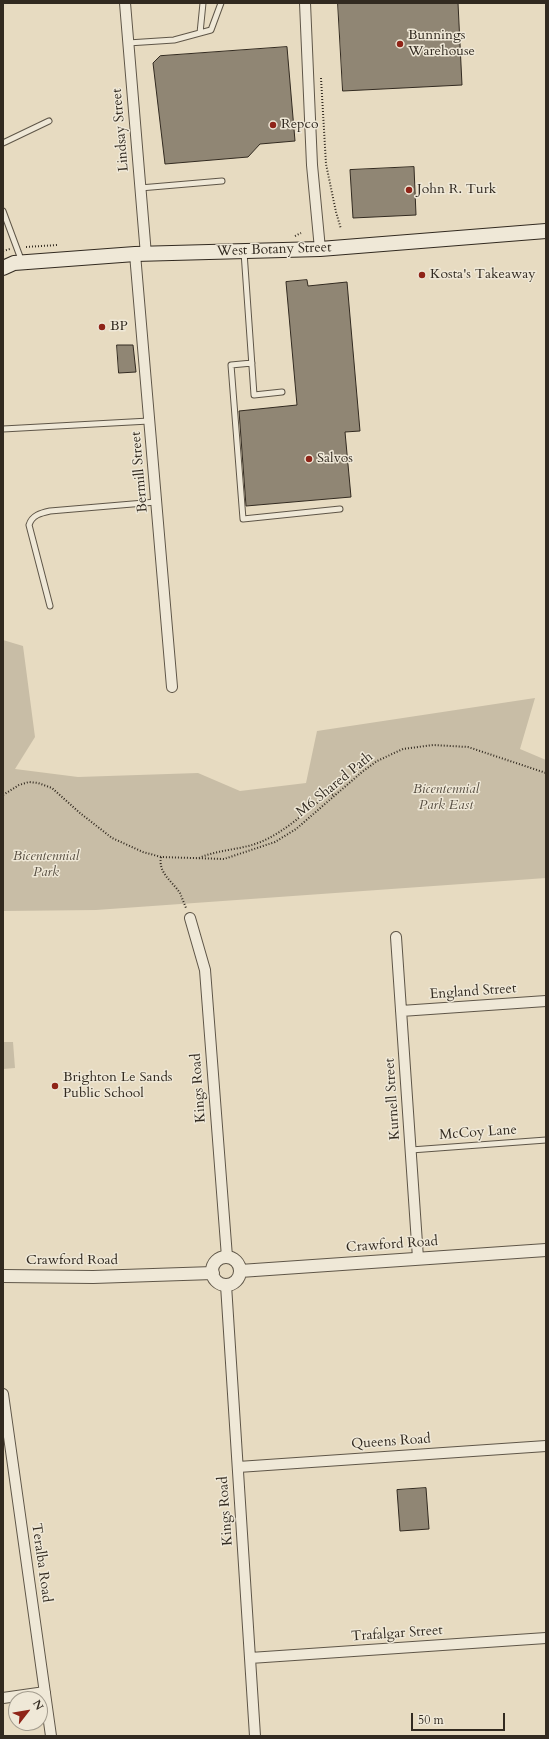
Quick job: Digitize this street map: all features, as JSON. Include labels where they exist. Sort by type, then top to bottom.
[{"type":"main road","name":"West Botany Street","points":[[3,268],[14,263],[22,262],[141,254],[320,249],[546,231]]},
{"type":"street","name":"Lindsay Street","points":[[125,3],[140,188],[141,254]]},
{"type":"street","points":[[304,3],[312,165],[320,249]]},
{"type":"street","name":"Bermill Street","points":[[141,254],[149,421],[172,687]]},
{"type":"street","name":"Kings Road","points":[[190,918],[205,970],[227,1257]]},
{"type":"street","name":"Kurnell Street","points":[[396,937],[418,1258]]},
{"type":"street","name":"England Street","points":[[401,1011],[546,1001]]},
{"type":"street","name":"Crawford Road","points":[[240,1271],[546,1250]]},
{"type":"street","points":[[223,1257],[227,1257],[236,1261],[240,1271],[240,1276],[236,1281],[226,1285],[217,1281],[212,1272],[216,1262],[223,1257]]},
{"type":"street","name":"Crawford Road","points":[[3,1276],[100,1276],[212,1272]]},
{"type":"street","name":"Kings Road","points":[[226,1285],[255,1736]]},
{"type":"street","name":"Teralba Road","points":[[3,1394],[8,1461],[45,1691]]},
{"type":"street","name":"Queens Road","points":[[238,1467],[546,1446]]},
{"type":"street","name":"Trafalgar Street","points":[[250,1658],[546,1638]]},
{"type":"street","name":"Teralba Road","points":[[48,1714],[51,1736]]},
{"type":"lane","points":[[200,32],[203,3]]},
{"type":"lane","points":[[128,43],[174,40],[211,30],[222,3]]},
{"type":"lane","points":[[3,143],[49,121]]},
{"type":"lane","points":[[140,188],[222,182]]},
{"type":"lane","points":[[3,210],[22,262]]},
{"type":"lane","points":[[244,251],[254,395],[282,392]]},
{"type":"lane","points":[[252,363],[231,365],[243,519],[340,509]]},
{"type":"lane","points":[[3,429],[149,421]]},
{"type":"lane","points":[[50,606],[29,525],[30,519],[34,516],[50,511],[156,502]]},
{"type":"lane","name":"McCoy Lane","points":[[411,1150],[546,1140]]},
{"type":"path","points":[[321,77],[326,164],[341,229]]},
{"type":"path","name":"M6 Shared Path","points":[[3,794],[19,785],[29,782],[38,783],[52,788],[80,813],[112,838],[143,852],[161,857],[224,859],[274,842],[296,829],[377,761],[403,749],[433,744],[468,747],[511,760],[546,773]]},
{"type":"path","points":[[198,858],[211,852],[230,850],[256,844],[280,832],[326,796],[336,794]]},
{"type":"path","points":[[161,857],[160,865],[180,894],[190,918]]},
{"type":"green space","name":"Bicentennial Park East","points":[[3,640],[23,646],[35,737],[15,769],[78,777],[198,773],[240,791],[306,783],[317,731],[535,698],[520,749],[546,760],[546,878],[96,910],[3,911]]},
{"type":"green space","points":[[3,1042],[13,1042],[15,1068],[3,1069]]},
{"type":"building","name":"Bunnings Warehouse","points":[[338,3],[458,3],[462,85],[343,91]]},
{"type":"building","points":[[287,47],[295,141],[260,144],[248,157],[165,164],[153,63],[160,56]]},
{"type":"building","points":[[414,167],[416,215],[353,218],[350,170]]},
{"type":"building","points":[[307,280],[308,286],[347,282],[360,431],[345,432],[351,497],[246,506],[239,411],[297,405],[286,282]]},
{"type":"building","points":[[117,345],[133,345],[136,372],[119,373]]},
{"type":"building","points":[[426,1488],[429,1529],[400,1531],[397,1490]]},
{"type":"place","name":"Bunnings Warehouse","points":[[400,44]]},
{"type":"place","name":"Repco","points":[[273,125]]},
{"type":"place","name":"John R. Turk","points":[[409,190]]},
{"type":"place","name":"Kosta's Takeaway","points":[[422,275]]},
{"type":"place","name":"BP","points":[[102,327]]},
{"type":"place","name":"Salvos","points":[[309,459]]},
{"type":"place","name":"Brighton Le Sands Public School","points":[[55,1086]]},
{"type":"park label","name":"Bicentennial Park","points":[[46,866]]}]
